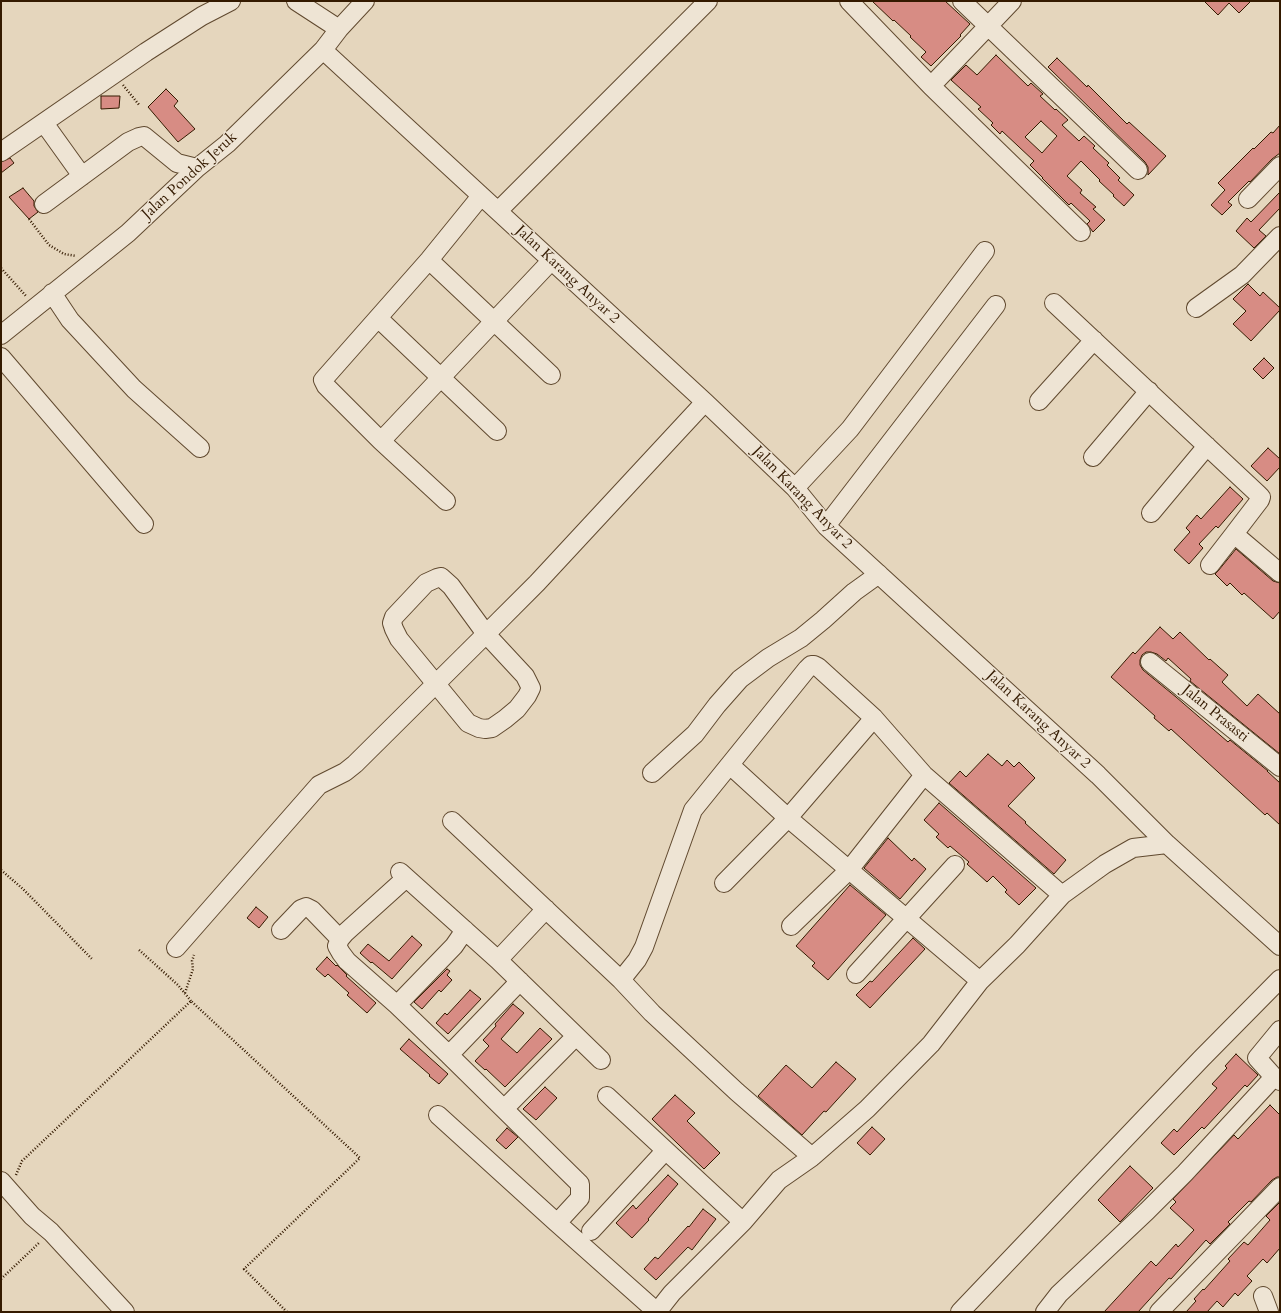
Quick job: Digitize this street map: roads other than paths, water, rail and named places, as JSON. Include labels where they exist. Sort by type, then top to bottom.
[{"type":"street","points":[[2,147],[44,123],[114,74],[202,16],[231,1]]},
{"type":"street","points":[[296,1],[339,29]]},
{"type":"street","name":"Jalan Pondok Jeruk","points":[[1,336],[52,293],[128,233],[197,168],[227,144],[323,50],[339,29],[365,1]]},
{"type":"street","points":[[498,212],[708,1]]},
{"type":"street","points":[[848,1],[931,86],[1081,232]]},
{"type":"street","points":[[962,1],[1138,170]]},
{"type":"street","points":[[931,86],[1012,1]]},
{"type":"street","name":"Jalan Karang Anyar 2","points":[[323,50],[705,402],[795,488],[826,526],[1098,774],[1166,844],[1280,946]]},
{"type":"street","points":[[44,123],[82,176]]},
{"type":"street","points":[[44,204],[128,142],[139,137],[144,136],[177,163],[197,168]]},
{"type":"street","points":[[1248,199],[1280,166]]},
{"type":"street","points":[[446,501],[381,441],[326,386],[323,380],[430,260],[482,196]]},
{"type":"street","points":[[1196,308],[1242,275],[1280,236]]},
{"type":"street","points":[[795,488],[850,429],[984,251]]},
{"type":"street","points":[[430,260],[551,375]]},
{"type":"street","points":[[381,441],[552,261]]},
{"type":"street","points":[[52,293],[70,320],[134,389],[200,448]]},
{"type":"street","points":[[1054,303],[1260,497],[1260,500],[1210,565]]},
{"type":"street","points":[[826,526],[996,305]]},
{"type":"street","points":[[378,318],[497,431]]},
{"type":"street","points":[[1040,400],[1094,340]]},
{"type":"street","points":[[1,357],[144,524]]},
{"type":"street","points":[[1093,457],[1149,391]]},
{"type":"street","points":[[176,948],[319,785],[345,772],[436,684],[537,583],[705,402]]},
{"type":"street","points":[[1151,513],[1207,446]]},
{"type":"street","points":[[1234,534],[1280,573]]},
{"type":"street","points":[[652,773],[695,734],[716,705],[740,679],[768,658],[801,638],[854,592],[879,574]]},
{"type":"street","points":[[441,577],[447,581],[486,634],[525,676],[530,683],[531,688],[517,709],[492,728],[485,729],[468,723],[399,639],[392,623],[394,617],[426,583],[441,577]]},
{"type":"street","name":"Jalan Prasasti","points":[[1150,662],[1280,767]]},
{"type":"street","points":[[621,980],[637,960],[644,947],[693,810],[807,669],[814,665],[874,718],[924,775],[1062,895]]},
{"type":"street","points":[[724,883],[788,818],[874,718]]},
{"type":"street","points":[[730,765],[788,818],[980,981]]},
{"type":"street","points":[[791,926],[849,870],[924,775]]},
{"type":"street","points":[[452,821],[621,980],[658,1019],[737,1092],[812,1157]]},
{"type":"street","points":[[438,1115],[657,1312],[672,1293],[743,1222],[779,1180],[812,1157],[867,1108],[931,1044],[980,981],[1016,945],[1062,895],[1105,864],[1133,848],[1166,844]]},
{"type":"street","points":[[856,974],[955,865]]},
{"type":"street","points":[[557,1223],[580,1198],[580,1184],[397,1005],[346,961],[337,946],[340,939],[403,875],[498,960],[601,1060]]},
{"type":"street","points":[[281,930],[301,909],[306,908],[312,910],[340,939]]},
{"type":"street","points":[[498,960],[546,909]]},
{"type":"street","points":[[397,1005],[454,946],[465,930]]},
{"type":"street","points":[[960,1312],[1195,1065],[1280,979]]},
{"type":"street","points":[[449,1055],[520,981]]},
{"type":"street","points":[[1045,1312],[1059,1294],[1147,1211],[1277,1079],[1257,1058],[1280,1030]]},
{"type":"street","points":[[504,1109],[576,1036]]},
{"type":"street","points":[[607,1096],[743,1222]]},
{"type":"street","points":[[591,1231],[665,1151]]},
{"type":"street","points":[[5,1185],[32,1216],[51,1232],[126,1312]]},
{"type":"street","points":[[1159,1312],[1280,1188]]}]
